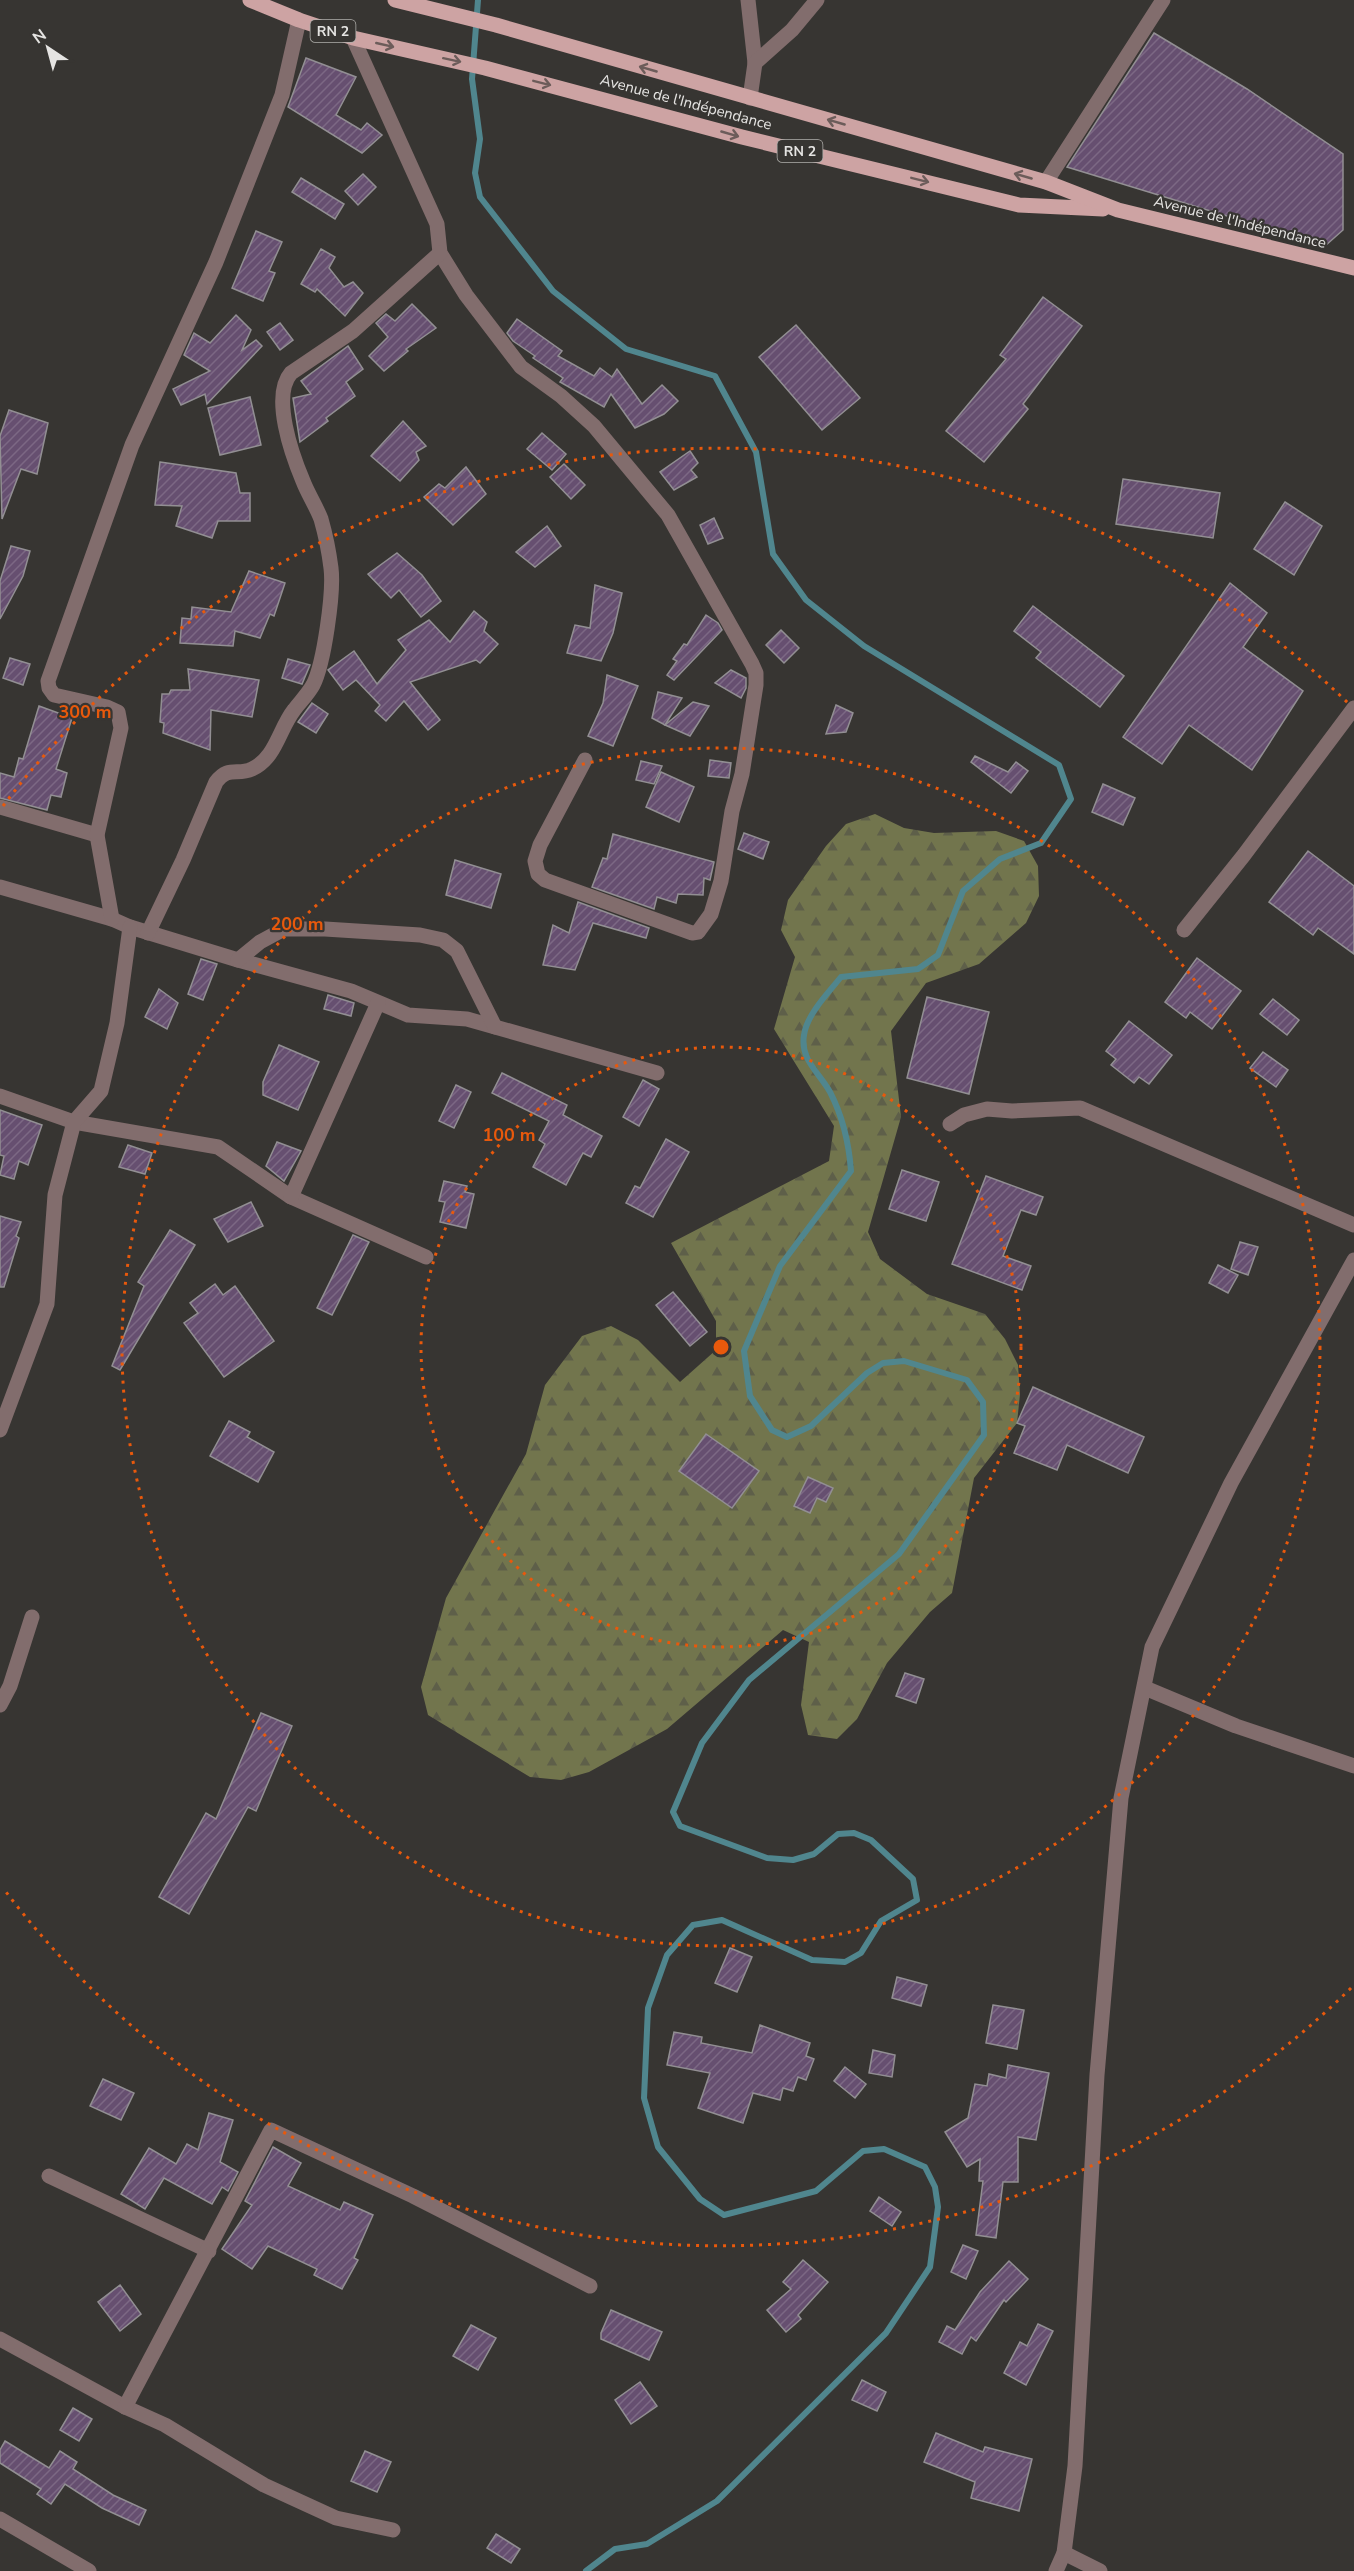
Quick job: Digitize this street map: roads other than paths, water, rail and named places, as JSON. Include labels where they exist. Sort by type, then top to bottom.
[{"type":"main road","name":"Avenue de l'Indépendance","points":[[250,0],[299,20],[353,38],[485,68],[742,137],[1019,205],[1118,210]]},
{"type":"main road","name":"Avenue de l'Indépendance","points":[[394,0],[496,25],[1046,182],[1118,210],[1354,268]]},
{"type":"street","points":[[748,0],[755,63],[750,98]]},
{"type":"street","points":[[755,63],[792,30],[818,0]]},
{"type":"street","points":[[1046,182],[1163,0]]},
{"type":"street","points":[[112,919],[97,835],[121,728],[118,712],[107,707],[54,694],[49,688],[48,681],[132,445],[216,262],[282,95],[299,20]]},
{"type":"street","points":[[353,38],[437,224],[440,253],[466,295],[521,367],[561,396],[594,426],[656,498],[668,514],[756,673],[742,774],[732,811],[721,881],[711,914],[698,932],[692,933],[545,880],[537,874],[535,861],[540,845],[585,760]]},
{"type":"street","points":[[148,933],[183,860],[216,782],[222,774],[230,771],[252,770],[269,756],[293,711],[314,684],[330,606],[331,568],[321,519],[303,481],[286,425],[282,397],[284,381],[291,373],[353,331],[440,253]]},
{"type":"street","points":[[1185,930],[1354,708]]},
{"type":"street","points":[[0,807],[97,835]]},
{"type":"street","points":[[0,887],[112,919],[148,933],[238,960],[351,991],[408,1014],[467,1019],[657,1073]]},
{"type":"street","points":[[0,1430],[47,1304],[55,1195],[74,1122],[101,1091],[117,1023],[130,927]]},
{"type":"street","points":[[238,960],[260,942],[284,929],[396,933],[443,940],[458,951],[495,1028]]},
{"type":"street","points":[[291,1197],[378,1003]]},
{"type":"street","points":[[0,1096],[74,1122],[218,1147],[291,1197],[426,1257]]},
{"type":"street","points":[[950,1124],[964,1115],[987,1109],[1012,1111],[1080,1108],[1354,1225]]},
{"type":"street","points":[[1056,2571],[1064,2553],[1075,2466],[1097,2075],[1121,1798],[1152,1647],[1231,1483],[1354,1260]]},
{"type":"street","points":[[0,1705],[10,1686],[32,1617]]},
{"type":"street","points":[[1145,1688],[1236,1726],[1354,1766]]},
{"type":"street","points":[[125,2407],[209,2252],[271,2130],[413,2196],[590,2286]]},
{"type":"street","points":[[49,2176],[209,2252]]},
{"type":"street","points":[[0,2339],[125,2407],[165,2425],[264,2485],[336,2518],[393,2530]]},
{"type":"street","points":[[0,2519],[89,2571]]},
{"type":"street","points":[[1064,2553],[1100,2571]]},
{"type":"waterway","points":[[478,0],[472,79],[480,139],[475,173],[480,197],[553,291],[626,349],[715,376],[756,452],[773,554],[806,600],[864,646],[1059,765],[1071,799],[1041,843],[1000,859],[963,891],[938,955],[918,969],[841,977],[809,1019],[804,1035],[805,1052],[811,1065],[830,1092],[842,1121],[851,1171],[780,1266],[744,1351],[750,1396],[772,1430],[787,1437],[811,1426],[867,1373],[883,1363],[904,1361],[967,1380],[983,1402],[984,1435],[899,1554],[749,1680],[702,1743],[673,1812],[680,1826],[767,1858],[793,1860],[814,1854],[838,1834],[854,1833],[871,1840],[913,1879],[917,1900],[881,1921],[861,1953],[845,1962],[812,1960],[722,1920],[693,1925],[667,1955],[648,2008],[644,2098],[658,2147],[700,2199],[724,2215],[816,2191],[863,2151],[884,2149],[925,2167],[935,2187],[938,2207],[930,2267],[886,2333],[717,2501],[647,2544],[615,2549],[586,2571]]}]
